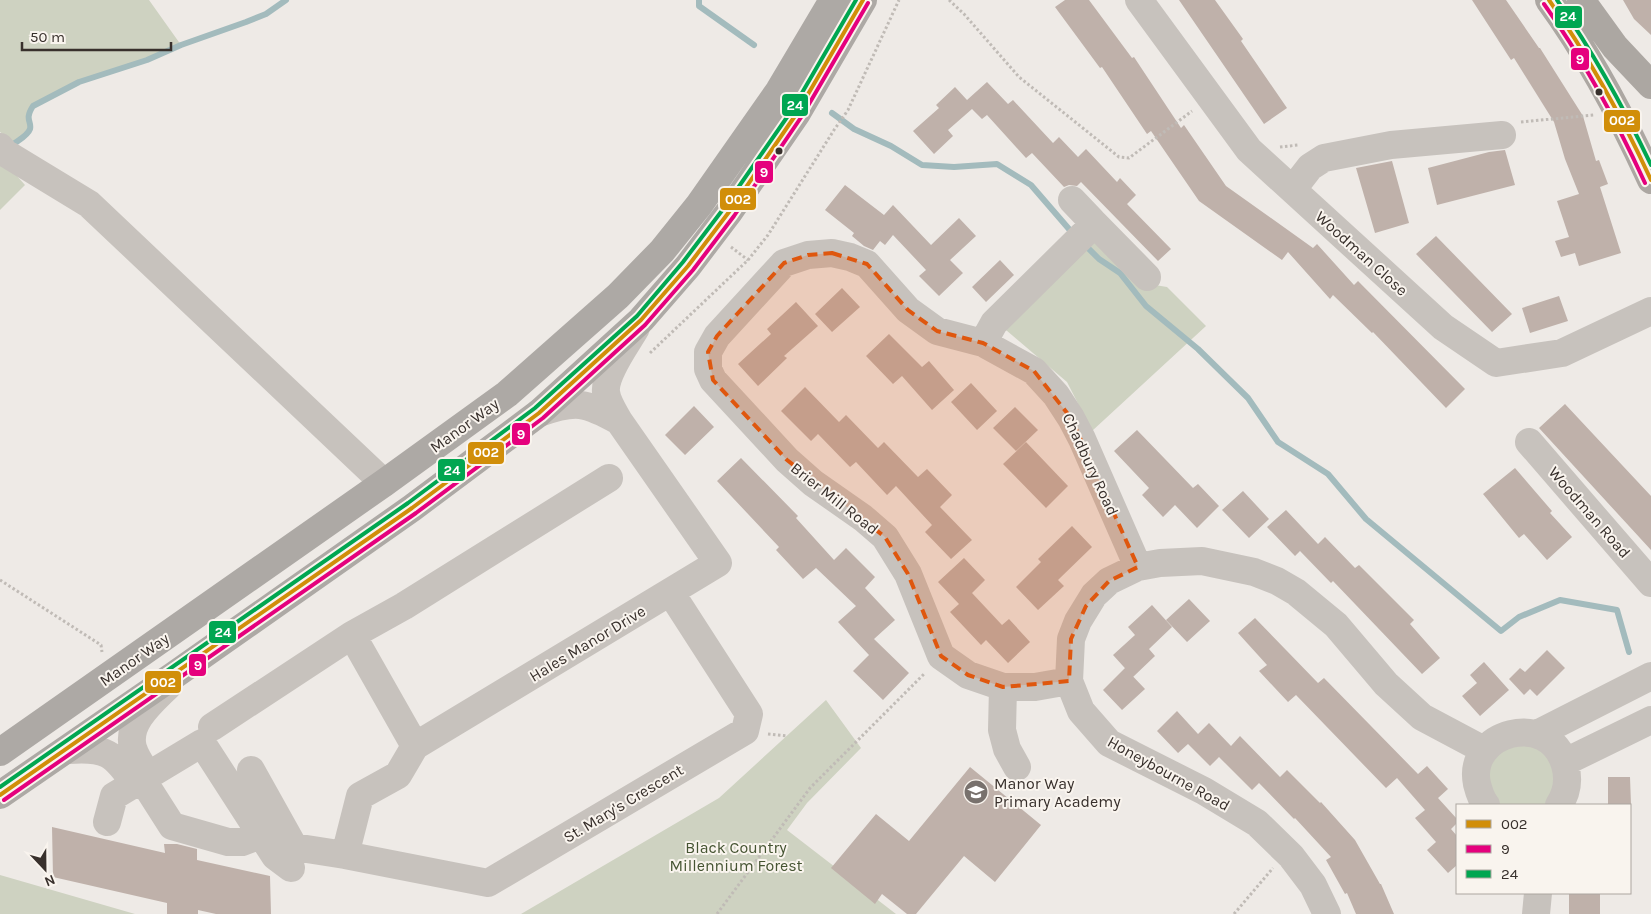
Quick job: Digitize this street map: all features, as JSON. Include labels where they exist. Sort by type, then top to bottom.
[{"type":"highway","name":"Manor Way","points":[[0,752],[508,394],[618,296],[662,251],[699,204],[779,91],[833,0]]},
{"type":"highway","points":[[0,795],[68,750],[412,508],[540,413],[641,320],[688,266],[729,212],[797,113],[863,0]]},
{"type":"main road","points":[[1549,0],[1574,34],[1619,112],[1651,180]]},
{"type":"main road","points":[[1581,0],[1615,47],[1651,84]]},
{"type":"street","name":"Woodman Close","points":[[1139,0],[1249,150],[1443,327],[1496,363],[1562,353],[1651,311]]},
{"type":"street","points":[[1292,190],[1310,167],[1324,158],[1391,146],[1502,136]]},
{"type":"street","points":[[0,147],[5,153],[89,204],[384,483]]},
{"type":"street","points":[[1072,200],[1083,233],[1148,277]]},
{"type":"street","points":[[983,343],[994,323],[1083,233]]},
{"type":"street","name":"Chadbury Road","points":[[708,369],[708,352],[717,336],[784,263],[808,255],[832,253],[850,257],[867,264],[908,310],[937,331],[983,343],[1034,371],[1056,395],[1082,439],[1138,567]]},
{"type":"street","name":"Hales Manor Drive","points":[[415,746],[718,563],[618,421],[608,400],[607,383],[612,369],[641,320]]},
{"type":"street","name":"Brier Mill Road","points":[[708,369],[713,380],[787,460],[813,483],[863,518],[885,537],[908,574],[942,656]]},
{"type":"street","name":"Hales Manor Drive","points":[[540,413],[567,404],[576,404],[596,410],[618,421]]},
{"type":"street","name":"Woodman Road","points":[[1529,442],[1651,583]]},
{"type":"street","points":[[212,727],[352,635],[404,606],[609,478]]},
{"type":"street","name":"Honeybourne Road","points":[[1326,914],[1313,885],[1286,851],[1257,823],[1204,791],[1109,743],[1081,711],[1069,681],[1071,639],[1078,621],[1094,595],[1109,581],[1138,567],[1160,563],[1202,561],[1254,572],[1277,581],[1296,592],[1336,625],[1386,684],[1422,716],[1484,750]]},
{"type":"street","name":"St. Mary's Crescent","points":[[251,770],[294,847],[345,855],[488,884],[745,731],[748,714],[671,593]]},
{"type":"street","points":[[345,855],[360,796],[398,775],[415,746],[352,635]]},
{"type":"street","points":[[942,656],[968,674],[1003,687],[1035,687],[1069,681]]},
{"type":"street","points":[[192,663],[156,698],[135,726],[132,738],[133,749],[141,779],[172,826],[228,842],[242,842],[261,835]]},
{"type":"street","points":[[1537,734],[1651,676]]},
{"type":"street","points":[[1003,687],[1002,730],[1007,749],[1017,766]]},
{"type":"street","points":[[1565,762],[1651,720]]},
{"type":"street","points":[[1485,804],[1479,792],[1476,778],[1478,761],[1484,750],[1492,743],[1513,734],[1537,734],[1549,739],[1556,745],[1565,762],[1567,773],[1566,792],[1560,804]]},
{"type":"street","points":[[108,822],[114,796],[202,742],[275,856],[291,868]]},
{"type":"street","points":[[68,750],[97,751],[112,756],[141,779]]},
{"type":"street","points":[[1536,914],[1538,894]]},
{"type":"path","points":[[643,359],[748,260],[768,234],[848,110],[899,0]]},
{"type":"path","points":[[949,0],[964,14],[1019,76],[1119,157],[1129,158],[1211,98]]},
{"type":"path","points":[[726,242],[748,260]]},
{"type":"path","points":[[0,580],[100,645],[103,661]]},
{"type":"path","points":[[717,914],[810,788],[942,656]]},
{"type":"path","points":[[1234,914],[1286,851]]},
{"type":"highlighted area","points":[[832,253],[867,264],[908,310],[937,331],[983,343],[1034,371],[1071,418],[1138,567],[1109,581],[1086,606],[1071,639],[1069,681],[1003,687],[968,675],[941,656],[908,574],[885,537],[787,460],[713,380],[708,352],[717,336],[784,263],[808,255]]},
{"type":"green space","points":[[0,0],[149,0],[181,45],[147,60],[79,82],[33,106],[29,114],[30,129],[15,143],[0,132]]},
{"type":"green space","points":[[0,157],[25,185],[0,210]]},
{"type":"green space","points":[[1098,231],[1155,285],[1167,287],[1206,326],[1092,431],[1067,382],[1006,330]]},
{"type":"green space","name":"Black Country Millennium Forest","points":[[826,700],[861,748],[807,803],[787,830],[896,914],[521,914],[719,798]]},
{"type":"green space","points":[[1511,745],[1535,746],[1552,761],[1557,784],[1547,804],[1496,804],[1493,802],[1488,769],[1490,763]]},
{"type":"green space","points":[[0,875],[135,914],[0,914]]},
{"type":"building","points":[[1065,0],[1089,0],[1132,58],[1134,57],[1181,128],[1184,125],[1226,186],[1313,248],[1317,244],[1354,285],[1358,281],[1465,389],[1446,408],[1373,332],[1333,295],[1330,299],[1288,252],[1282,260],[1199,201],[1151,131],[1147,134],[1102,67],[1100,68],[1055,7]]},
{"type":"building","points":[[1179,0],[1215,0],[1243,39],[1241,41],[1287,108],[1264,124]]},
{"type":"building","points":[[1472,0],[1506,0],[1540,48],[1583,116],[1596,161],[1599,160],[1608,184],[1600,187],[1621,253],[1579,266],[1575,253],[1561,257],[1555,241],[1569,237],[1557,201],[1579,194],[1565,159],[1554,122],[1514,58],[1511,60]]},
{"type":"building","points":[[1623,0],[1651,0],[1651,35],[1634,19]]},
{"type":"building","points":[[987,82],[1008,104],[1013,100],[1053,143],[1059,137],[1078,157],[1086,149],[1117,182],[1120,178],[1136,195],[1127,204],[1171,249],[1158,261],[1081,182],[1077,186],[1069,185],[1064,187],[1032,153],[1026,158],[987,115],[982,119],[972,109],[948,130],[953,136],[934,154],[913,131],[939,108],[936,105],[955,87],[967,100]]},
{"type":"building","points":[[1505,150],[1515,185],[1437,205],[1428,168],[1489,152]]},
{"type":"building","points":[[1392,161],[1409,223],[1375,233],[1356,168]]},
{"type":"building","points":[[845,185],[884,215],[893,205],[931,245],[959,218],[976,236],[950,260],[963,273],[939,296],[919,276],[926,270],[893,235],[885,245],[880,241],[873,250],[864,246],[852,236],[854,233],[825,210]]},
{"type":"building","points":[[1436,236],[1512,314],[1492,332],[1416,254]]},
{"type":"building","points":[[1000,260],[1014,275],[986,302],[972,287]]},
{"type":"building","points":[[842,288],[860,307],[832,332],[815,314]]},
{"type":"building","points":[[1559,296],[1568,321],[1530,333],[1522,308]]},
{"type":"building","points":[[796,302],[818,326],[784,356],[787,358],[758,386],[738,364],[771,334],[767,329]]},
{"type":"building","points":[[889,334],[922,367],[929,361],[954,390],[932,410],[902,376],[893,384],[866,356]]},
{"type":"building","points":[[971,383],[997,411],[977,430],[951,402]]},
{"type":"building","points":[[805,387],[839,422],[846,415],[878,448],[884,442],[918,477],[927,469],[952,495],[940,507],[972,540],[951,559],[925,532],[932,525],[896,486],[887,495],[856,462],[850,467],[818,434],[811,441],[781,411]]},
{"type":"building","points":[[1565,404],[1651,496],[1651,550],[1539,428]]},
{"type":"building","points":[[694,406],[714,427],[685,455],[665,435]]},
{"type":"building","points":[[1015,407],[1038,430],[1016,451],[993,428]]},
{"type":"building","points":[[1137,430],[1193,488],[1198,484],[1219,506],[1197,528],[1175,505],[1163,517],[1142,495],[1149,488],[1114,451]]},
{"type":"building","points":[[1026,442],[1068,486],[1046,508],[1003,464]]},
{"type":"building","points":[[741,458],[798,516],[796,518],[834,560],[846,548],[875,577],[865,588],[895,620],[874,639],[909,673],[883,700],[853,671],[869,655],[838,622],[856,606],[816,568],[803,579],[776,550],[779,547],[717,481]]},
{"type":"building","points":[[1515,468],[1552,511],[1550,513],[1572,537],[1547,560],[1524,534],[1519,538],[1483,494]]},
{"type":"building","points":[[1243,491],[1269,519],[1249,538],[1222,510]]},
{"type":"building","points":[[1286,510],[1318,544],[1325,537],[1355,568],[1359,565],[1414,620],[1410,624],[1440,658],[1422,674],[1333,581],[1331,583],[1300,551],[1295,556],[1267,527]]},
{"type":"building","points":[[1072,526],[1092,547],[1058,580],[1064,586],[1038,610],[1016,587],[1041,562],[1038,559]]},
{"type":"building","points":[[964,558],[985,580],[972,593],[1002,625],[1009,619],[1030,642],[1008,663],[986,640],[981,645],[950,612],[959,604],[938,582]]},
{"type":"building","points":[[1189,599],[1210,621],[1187,642],[1166,620]]},
{"type":"building","points":[[1152,605],[1172,627],[1149,649],[1155,656],[1133,677],[1113,655],[1135,635],[1128,627]]},
{"type":"building","points":[[1255,618],[1318,683],[1324,678],[1418,774],[1427,766],[1448,789],[1438,798],[1456,818],[1456,824],[1451,829],[1456,835],[1456,866],[1448,873],[1427,850],[1436,842],[1415,818],[1425,810],[1397,778],[1386,788],[1296,695],[1288,702],[1259,671],[1267,665],[1238,633]]},
{"type":"building","points":[[1547,650],[1565,668],[1537,696],[1530,689],[1524,695],[1509,679],[1520,668],[1525,672]]},
{"type":"building","points":[[1484,662],[1509,690],[1480,716],[1462,696],[1477,683],[1470,675]]},
{"type":"building","points":[[1125,668],[1145,689],[1122,710],[1103,690]]},
{"type":"building","points":[[1177,711],[1198,734],[1209,723],[1231,746],[1240,736],[1280,777],[1287,770],[1321,802],[1355,840],[1381,884],[1394,914],[1356,914],[1347,893],[1345,894],[1326,860],[1331,857],[1259,783],[1252,790],[1219,757],[1210,766],[1188,744],[1178,753],[1157,731]]},
{"type":"building","points":[[970,767],[1041,825],[995,882],[964,856],[916,914],[907,914],[882,894],[875,904],[831,868],[876,814],[909,841]]},
{"type":"building","points":[[1608,777],[1630,777],[1631,804],[1608,804]]},
{"type":"building","points":[[52,827],[165,853],[164,844],[177,844],[197,849],[197,860],[270,876],[271,914],[216,914],[198,910],[198,914],[167,914],[167,903],[53,877]]},
{"type":"building","points":[[1569,894],[1600,894],[1600,914],[1569,914]]},
{"type":"waterway","points":[[15,143],[30,129],[29,114],[33,106],[79,82],[147,60],[181,45],[266,14],[286,0]]},
{"type":"waterway","points":[[699,0],[699,6],[754,45]]},
{"type":"waterway","points":[[832,113],[854,129],[891,146],[922,165],[954,167],[997,164],[1031,185],[1075,236]]},
{"type":"waterway","points":[[1084,244],[1099,259],[1120,273],[1146,306],[1198,349],[1248,398],[1278,442],[1328,474],[1366,519],[1501,631],[1519,617],[1560,600],[1617,610],[1629,652]]},
{"type":"transit line","name":"24","points":[[0,787],[408,503],[535,408],[637,316],[683,262],[724,208],[792,110],[856,0]]},
{"type":"transit line","name":"002","points":[[0,795],[412,508],[539,413],[641,320],[688,266],[729,212],[797,113],[863,0]]},
{"type":"transit line","name":"002","points":[[1549,0],[1578,43],[1604,88],[1651,180]]},
{"type":"transit line","name":"24","points":[[1557,0],[1607,81],[1651,165]]},
{"type":"transit line","name":"9","points":[[4,800],[416,513],[543,418],[645,325],[693,270],[734,216],[802,116],[868,3]]},
{"type":"transit line","name":"9","points":[[1544,4],[1573,47],[1599,91],[1645,183]]},
{"type":"place","name":"Manor Way Primary Academy","points":[[976,792]]}]
